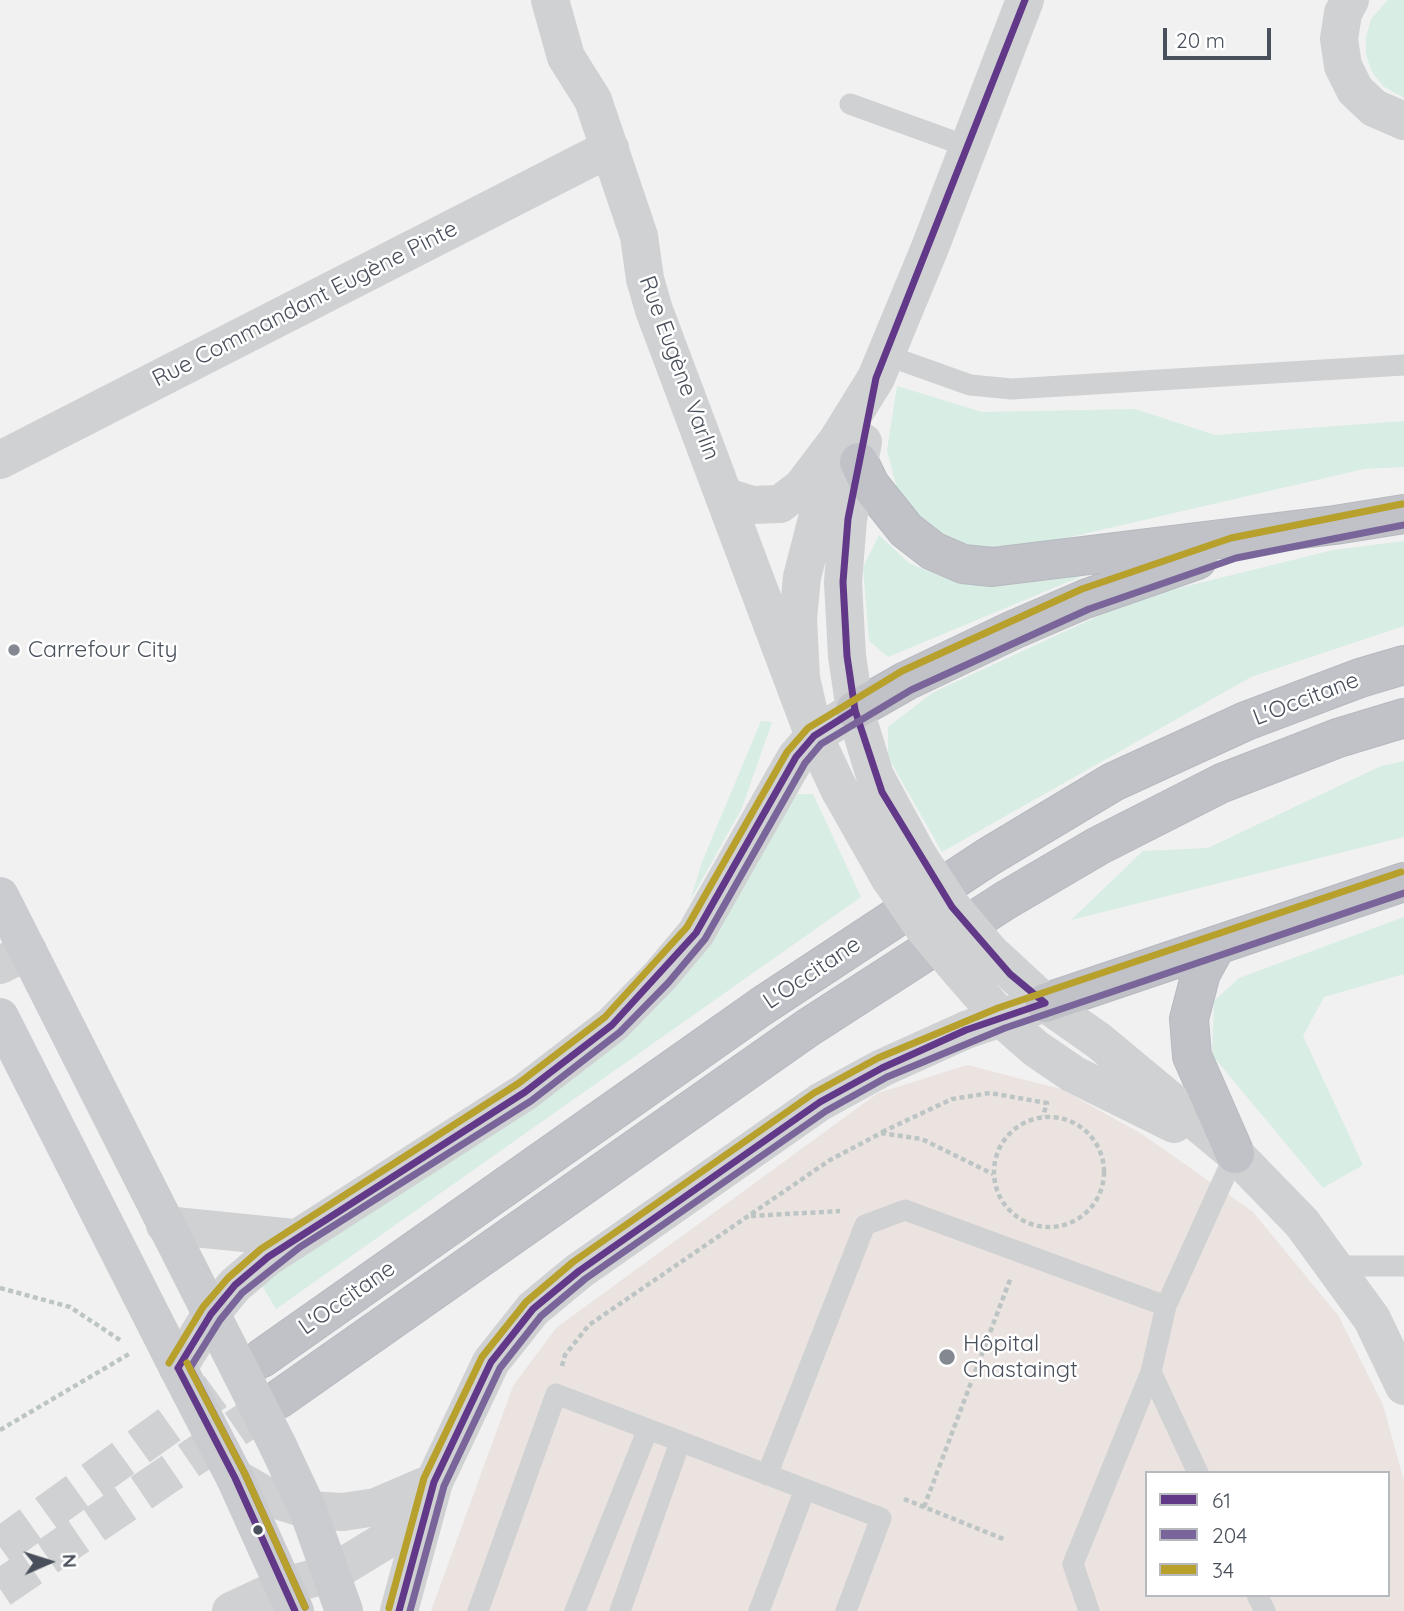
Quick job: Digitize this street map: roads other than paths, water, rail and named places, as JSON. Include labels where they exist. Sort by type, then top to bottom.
[{"type":"highway","points":[[848,452],[906,530],[933,551],[963,564],[992,567],[1335,525]]},
{"type":"highway","points":[[856,710],[918,676],[1085,599],[1233,548],[1404,513]]},
{"type":"highway","name":"L'Occitane","points":[[262,1358],[762,1006],[988,857],[1125,777],[1246,721],[1360,678],[1404,665]]},
{"type":"highway","name":"L'Occitane","points":[[279,1399],[809,1027],[1006,900],[1098,846],[1222,783],[1338,738],[1404,718]]},
{"type":"highway","points":[[1045,1003],[1404,882]]},
{"type":"highway","points":[[1216,946],[1201,973],[1189,1019],[1192,1056],[1235,1154]]},
{"type":"main road","points":[[0,896],[14,958],[165,1225],[218,1326],[308,1510],[344,1611]]},
{"type":"main road","points":[[0,1017],[235,1478],[290,1599]]},
{"type":"street","name":"Rue Eugène Varlin","points":[[550,0],[566,57],[593,100],[610,148],[639,236],[645,279],[654,310],[814,736]]},
{"type":"street","points":[[904,867],[839,789],[814,736],[801,678],[799,618],[807,552],[1025,0]]},
{"type":"street","points":[[1350,0],[1343,13],[1339,39],[1343,66],[1355,89],[1374,108],[1404,121]]},
{"type":"street","name":"Rue Commandant Eugène Pinte","points":[[0,460],[610,148]]},
{"type":"street","points":[[726,497],[752,505],[780,504],[848,452]]},
{"type":"street","points":[[848,452],[848,519],[843,582],[847,656],[856,710],[923,927],[1045,1003],[1099,1041],[1235,1154],[1302,1223],[1372,1319],[1404,1386]]},
{"type":"street","points":[[178,1368],[218,1326],[244,1277],[294,1238],[525,1092],[611,1025],[660,976],[696,933],[796,757],[814,736],[856,710]]},
{"type":"street","points":[[975,961],[1001,1018],[1035,1048],[1073,1074],[1235,1154]]},
{"type":"street","points":[[400,1611],[429,1499],[491,1362],[533,1309],[579,1271],[820,1102],[881,1068],[1001,1018],[1045,1003]]},
{"type":"street","points":[[165,1225],[294,1238]]},
{"type":"street","points":[[235,1478],[270,1498],[308,1510],[343,1511],[429,1499]]},
{"type":"street","points":[[231,1611],[290,1599],[332,1573],[429,1499]]},
{"type":"lane","points":[[850,104],[969,147]]},
{"type":"lane","points":[[881,366],[970,385],[1012,389],[1404,365]]},
{"type":"lane","points":[[1089,1611],[1073,1564],[1151,1372],[1166,1306],[1235,1154]]},
{"type":"lane","points":[[767,1475],[866,1225],[905,1210],[1166,1306]]},
{"type":"lane","points":[[1333,1266],[1404,1266]]},
{"type":"lane","points":[[1151,1372],[1197,1471]]},
{"type":"lane","points":[[478,1611],[556,1394],[881,1518],[846,1611]]},
{"type":"lane","points":[[575,1611],[648,1429]]},
{"type":"lane","points":[[620,1611],[680,1442]]},
{"type":"lane","points":[[759,1611],[805,1489]]},
{"type":"tunnel","points":[[0,1547],[262,1358]]},
{"type":"tunnel","points":[[0,1589],[279,1399]]},
{"type":"place","name":"Carrefour City","points":[[14,650]]},
{"type":"place","name":"Hôpital Chastaingt","points":[[947,1357]]}]
